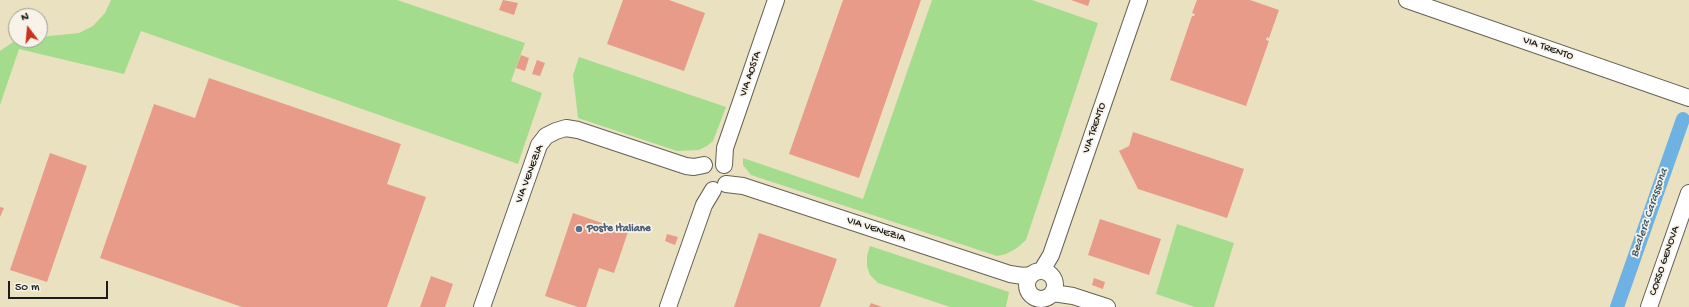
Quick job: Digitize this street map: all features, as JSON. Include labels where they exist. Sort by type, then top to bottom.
[{"type":"street","name":"VIA AOSTA","points":[[668,307],[776,0]]},
{"type":"street","name":"VIA TRENTO","points":[[1040,289],[1138,0]]},
{"type":"street","name":"VIA TRENTO","points":[[1407,0],[1689,98]]},
{"type":"street","name":"VIA VENEZIA","points":[[482,307],[539,145],[546,136],[566,128],[578,130],[686,166],[694,167],[743,186],[1010,274],[1023,276],[1040,289]]},
{"type":"street","name":"CORSO GENOVA","points":[[1649,307],[1689,193]]},
{"type":"street","points":[[1040,289],[1073,296],[1106,307]]},
{"type":"green space","points":[[111,0],[397,0],[525,43],[511,81],[542,93],[518,164],[141,31],[124,74],[19,49],[0,105],[0,51],[8,46],[8,48],[48,48],[48,36],[79,33],[93,26],[105,13]]},
{"type":"green space","points":[[932,0],[1032,0],[1098,23],[1026,240],[1017,248],[1006,254],[997,256],[751,175],[743,165],[743,158],[863,199]]},
{"type":"green space","points":[[579,57],[726,107],[713,141],[699,150],[677,151],[578,118],[573,75]]},
{"type":"green space","points":[[1177,224],[1234,243],[1214,307],[1195,307],[1156,294]]},
{"type":"green space","points":[[870,246],[1009,292],[1006,307],[950,307],[878,283],[870,275],[867,266],[867,256]]},
{"type":"building","points":[[503,0],[518,3],[514,15],[499,10]]},
{"type":"building","points":[[623,0],[669,0],[705,13],[684,71],[607,44]]},
{"type":"building","points":[[843,0],[921,0],[859,178],[789,154]]},
{"type":"building","points":[[1071,0],[1090,0],[1088,6]]},
{"type":"building","points":[[1197,0],[1250,0],[1279,10],[1269,38],[1267,37],[1266,40],[1269,41],[1246,106],[1170,80],[1192,16],[1195,14],[1192,13]]},
{"type":"building","points":[[521,55],[529,58],[525,71],[516,68]]},
{"type":"building","points":[[537,60],[545,63],[540,76],[532,74]]},
{"type":"building","points":[[209,78],[401,144],[387,184],[426,197],[387,307],[242,307],[100,258],[154,104],[195,118]]},
{"type":"building","points":[[1133,132],[1244,169],[1227,218],[1138,189],[1119,151],[1129,146]]},
{"type":"building","points":[[50,153],[87,166],[47,282],[10,270]]},
{"type":"building","points":[[0,207],[4,208],[0,217]]},
{"type":"building","points":[[573,213],[628,232],[614,273],[599,268],[586,307],[578,307],[545,296]]},
{"type":"building","points":[[1100,219],[1161,239],[1149,275],[1088,255]]},
{"type":"building","points":[[759,233],[837,259],[820,307],[734,307]]},
{"type":"building","points":[[667,234],[678,237],[675,245],[665,241]]},
{"type":"building","points":[[431,276],[453,284],[445,307],[420,307]]},
{"type":"building","points":[[1094,278],[1105,282],[1103,289],[1092,285]]},
{"type":"building","points":[[871,303],[882,307],[869,307]]},
{"type":"waterway","name":"Bealera Carassona","points":[[1617,307],[1683,119]]},
{"type":"place","name":"Poste Italiane","points":[[579,229]]}]
